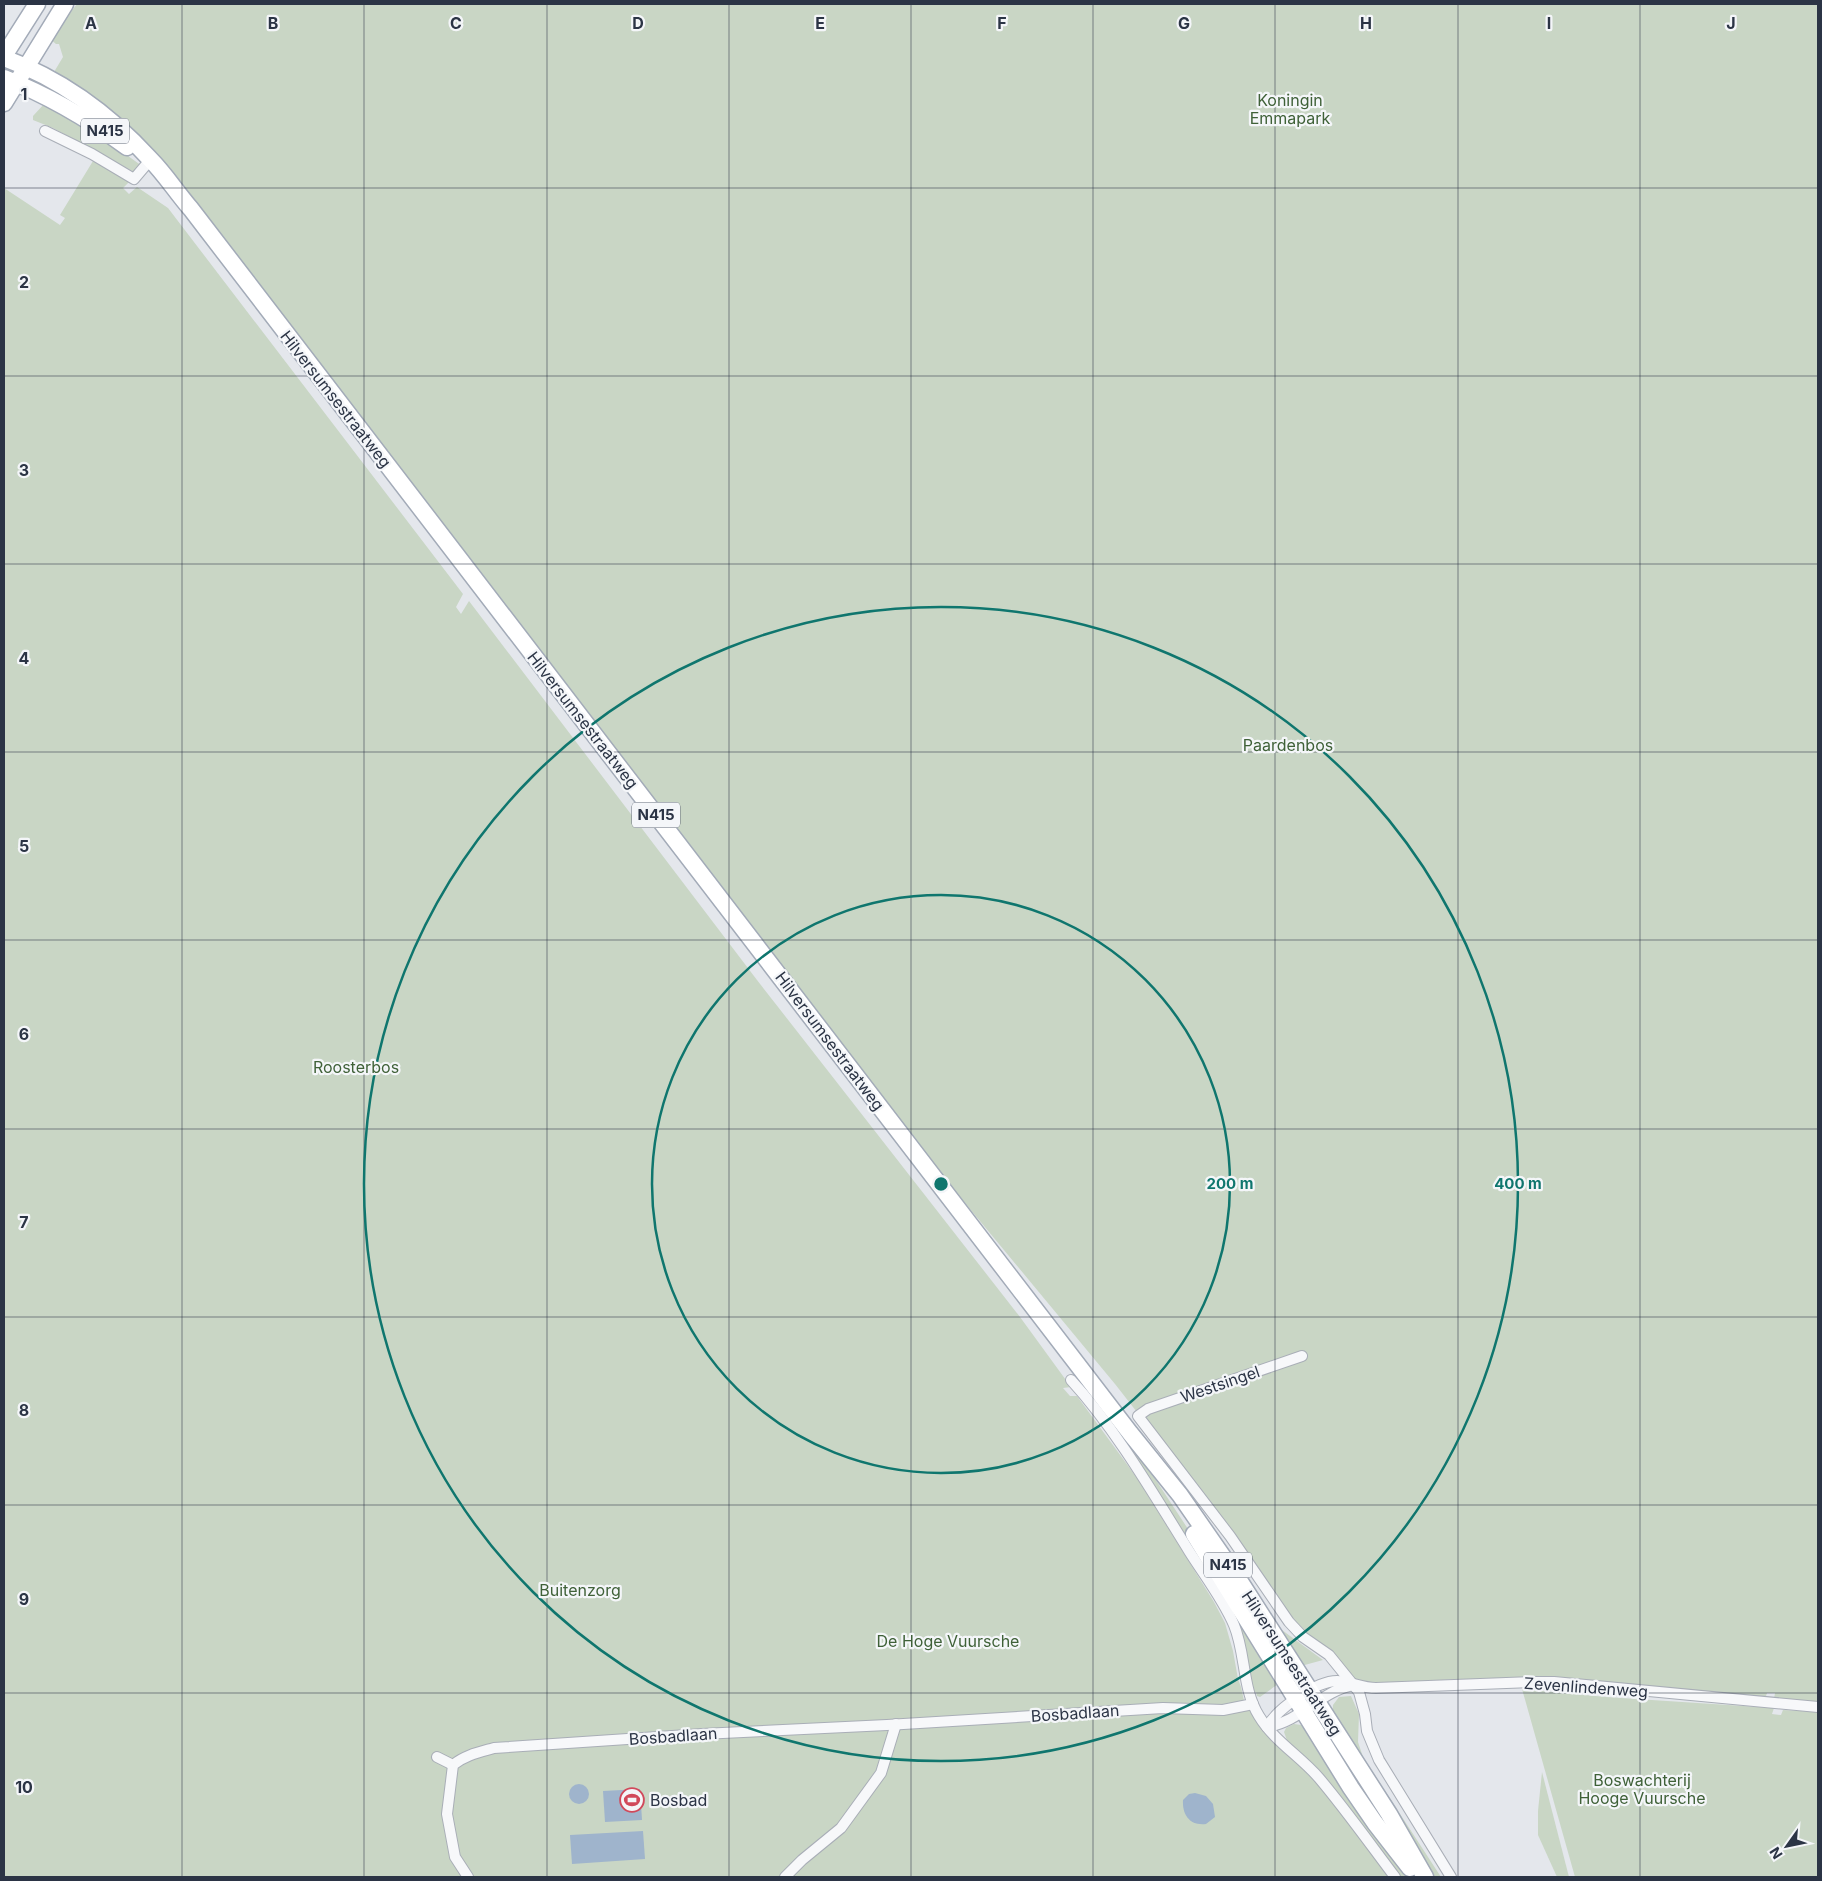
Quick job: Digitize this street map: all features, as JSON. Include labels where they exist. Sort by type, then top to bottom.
[{"type":"main road","points":[[4,57],[37,4]]},
{"type":"main road","points":[[4,104],[10,81],[28,67],[40,43],[66,4]]},
{"type":"main road","name":"N415","points":[[4,57],[28,67]]},
{"type":"main road","name":"Hilversumsestraatweg","points":[[28,67],[45,75],[88,102],[114,123],[182,198],[1130,1433],[1180,1495],[1239,1580],[1314,1696],[1389,1814],[1425,1877]]},
{"type":"main road","name":"Hilversumsestraatweg","points":[[10,81],[57,101],[80,114],[149,162]]},
{"type":"main road","name":"Hilversumsestraatweg","points":[[1130,1433],[1300,1706],[1375,1822],[1417,1877]]},
{"type":"street","points":[[45,131],[134,178],[149,162]]},
{"type":"street","name":"Westsingel","points":[[1138,1416],[1148,1409],[1302,1356]]},
{"type":"street","name":"Hilversumsestraatweg","points":[[1071,1380],[1105,1421],[1159,1502],[1231,1618],[1241,1646],[1249,1692],[1259,1716],[1273,1735],[1318,1777],[1395,1877]]},
{"type":"street","name":"Hilversumsestraatweg","points":[[1138,1416],[1230,1536],[1289,1622],[1303,1637],[1329,1655],[1359,1692],[1367,1731],[1379,1760],[1451,1877]]},
{"type":"street","name":"Zevenlindenweg","points":[[1300,1706],[1314,1696],[1354,1685],[1376,1688],[1554,1682],[1818,1707]]},
{"type":"street","name":"Bosbadlaan","points":[[453,1765],[467,1756],[494,1748],[712,1733],[1163,1708],[1223,1710],[1253,1704]]},
{"type":"street","name":"Hilversumsestraatweg","points":[[1267,1727],[1272,1717],[1300,1706]]},
{"type":"street","points":[[785,1877],[802,1860],[841,1828],[853,1812],[881,1773],[896,1724]]},
{"type":"street","points":[[438,1758],[453,1765],[447,1814],[455,1857],[468,1877]]},
{"type":"green space","name":"Paardenbos","points":[[77,4],[1818,4],[1818,1702],[1774,1699],[1775,1693],[1767,1693],[1765,1699],[1459,1679],[1375,1684],[1356,1682],[1292,1620],[1256,1569],[1258,1567],[1115,1384],[888,1110],[173,181],[54,72],[63,57],[59,44],[50,39]]},
{"type":"green space","points":[[45,103],[89,128],[142,166],[136,173],[53,128],[33,120],[33,116]]},
{"type":"green space","points":[[93,161],[129,182],[123,188],[129,194],[137,187],[168,208],[463,594],[456,607],[461,614],[469,601],[757,980],[1020,1317],[1071,1387],[1063,1388],[1070,1396],[1077,1396],[1137,1478],[1214,1602],[1225,1623],[1245,1705],[1273,1739],[1318,1782],[1391,1877],[4,1877],[4,188],[60,225],[65,218],[60,215]]},
{"type":"green space","points":[[1089,1389],[1148,1468],[1188,1529],[1281,1682],[1260,1697],[1257,1696],[1256,1692],[1253,1693],[1241,1634],[1086,1391]]},
{"type":"green space","points":[[1275,1625],[1323,1660],[1301,1666]]},
{"type":"green space","name":"Boswachterij Hooge Vuursche","points":[[1522,1689],[1606,1697],[1774,1708],[1772,1714],[1781,1715],[1783,1710],[1818,1712],[1818,1877],[1575,1877]]},
{"type":"green space","points":[[1351,1696],[1359,1714],[1358,1742],[1363,1757],[1441,1877],[1427,1877],[1332,1719],[1333,1705],[1339,1697]]},
{"type":"green space","points":[[1294,1724],[1301,1725],[1312,1734],[1334,1777],[1412,1877],[1400,1877],[1289,1746],[1284,1732],[1286,1728]]},
{"type":"green space","points":[[1542,1772],[1569,1877],[1557,1877],[1538,1835],[1538,1811]]},
{"type":"water","points":[[579,1784],[586,1787],[589,1794],[586,1801],[579,1804],[572,1801],[569,1794],[572,1787]]},
{"type":"water","points":[[640,1789],[642,1820],[605,1822],[603,1791]]},
{"type":"water","points":[[1195,1793],[1206,1796],[1213,1804],[1215,1817],[1206,1824],[1191,1821],[1184,1810],[1183,1800],[1189,1794]]},
{"type":"water","points":[[643,1831],[645,1859],[572,1864],[570,1835]]},
{"type":"place","name":"Bosbad","points":[[632,1800]]},
{"type":"park label","name":"Koningin Emmapark","points":[[1290,109]]},
{"type":"park label","name":"Roosterbos","points":[[356,1067]]},
{"type":"park label","name":"Buitenzorg","points":[[580,1590]]},
{"type":"park label","name":"De Hoge Vuursche","points":[[948,1641]]}]
